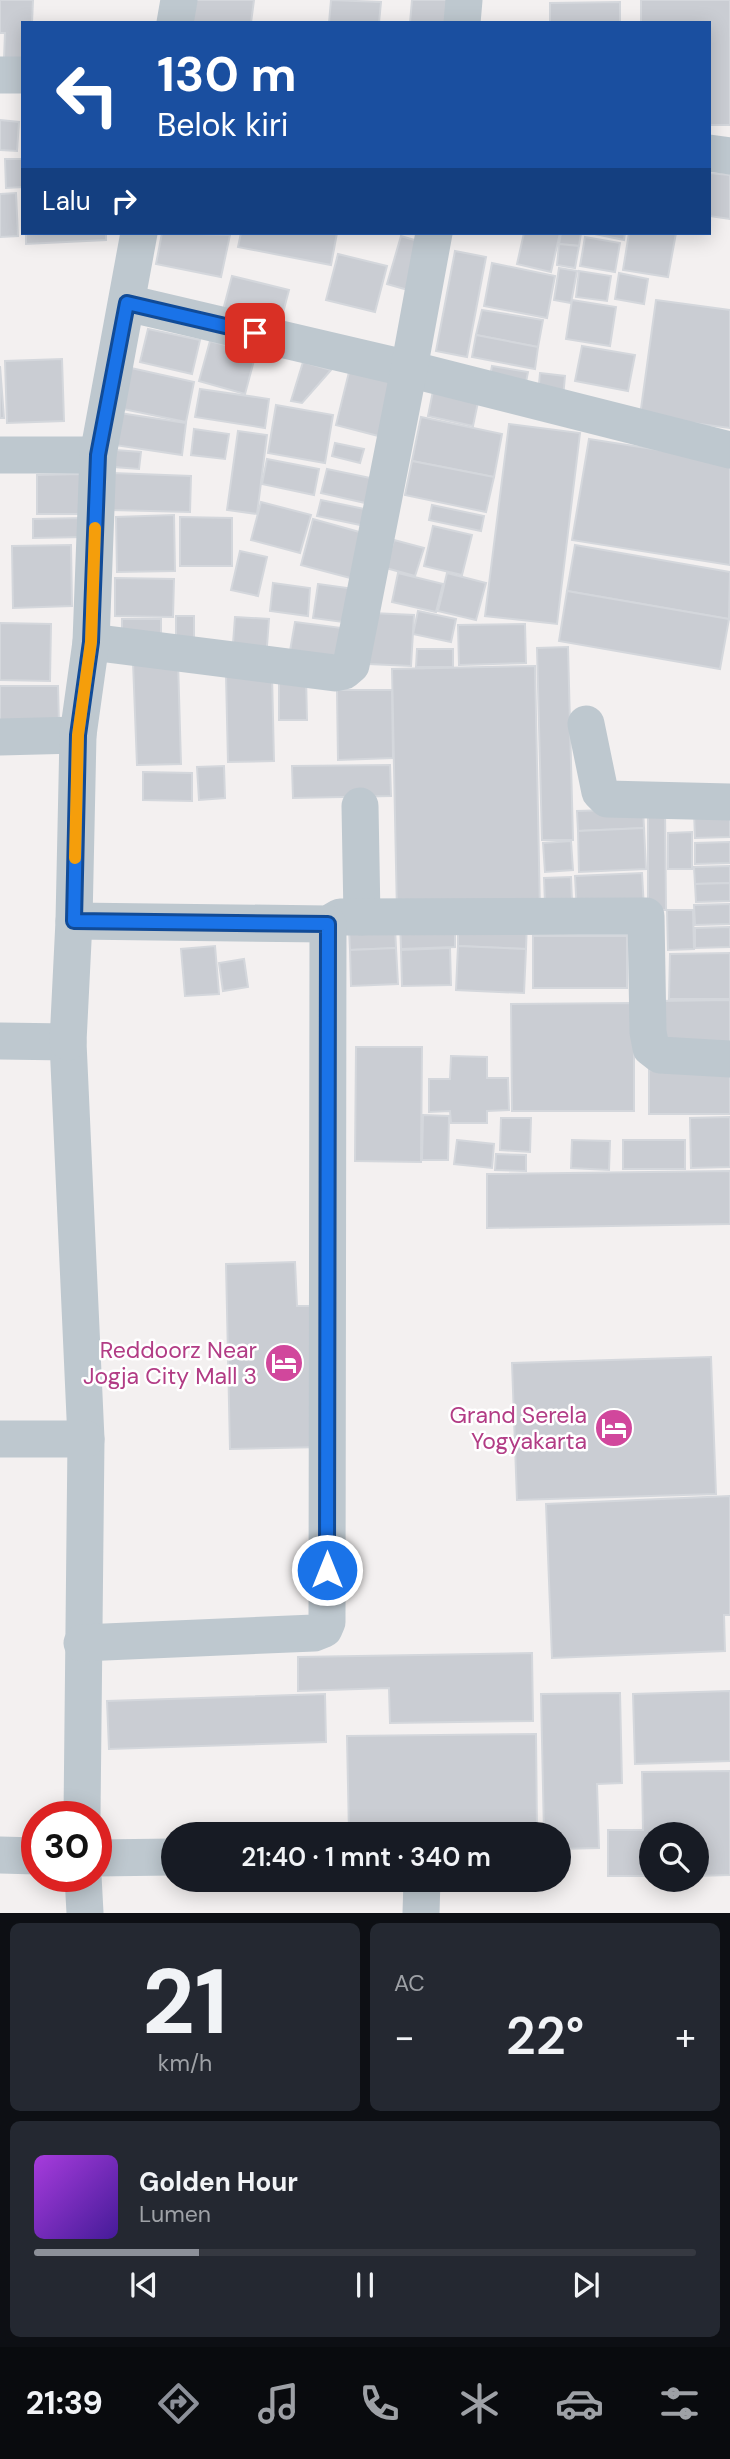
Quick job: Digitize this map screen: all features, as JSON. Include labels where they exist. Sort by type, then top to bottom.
[{"type":"street","points":[[175,21],[179,0]]},
{"type":"street","points":[[462,21],[464,0]]},
{"type":"street","points":[[0,75],[21,75]]},
{"type":"street","points":[[711,152],[730,156]]},
{"type":"street","points":[[82,1801],[86,1439],[68,1042],[78,735],[91,642],[98,455],[139,235]]},
{"type":"street","points":[[91,642],[335,673],[344,671],[351,665],[434,235]]},
{"type":"street","points":[[127,303],[410,369],[730,450]]},
{"type":"street","points":[[0,455],[98,455]]},
{"type":"street","points":[[586,724],[600,792],[607,799],[730,802]]},
{"type":"street","points":[[0,737],[78,735]]},
{"type":"street","points":[[82,1643],[314,1633],[324,1629],[327,1622],[345,920],[360,806]]},
{"type":"street","points":[[74,921],[646,916],[648,1032],[651,1048],[660,1055],[730,1059]]},
{"type":"street","points":[[0,1041],[68,1042]]},
{"type":"street","points":[[0,1439],[86,1439]]},
{"type":"street","points":[[0,1855],[21,1856]]},
{"type":"street","points":[[112,1858],[161,1857]]},
{"type":"street","points":[[84,1892],[85,1913]]},
{"type":"street","points":[[421,1913],[422,1892]]},
{"type":"building","points":[[0,0],[33,0],[32,21],[21,21],[21,59],[4,59],[5,33],[0,33]]},
{"type":"building","points":[[184,0],[254,0],[251,21],[181,21]]},
{"type":"building","points":[[331,0],[381,2],[379,21],[329,21]]},
{"type":"building","points":[[412,0],[450,0],[448,21],[410,21]]},
{"type":"building","points":[[641,0],[730,0],[730,125],[711,125],[711,21],[641,21]]},
{"type":"building","points":[[620,2],[620,21],[550,21],[550,3]]},
{"type":"building","points":[[0,120],[19,122],[17,151],[0,150]]},
{"type":"building","points":[[5,159],[21,159],[21,187],[6,188]]},
{"type":"building","points":[[711,173],[730,175],[730,219],[711,216]]},
{"type":"building","points":[[16,193],[18,236],[0,237],[0,194]]},
{"type":"building","points":[[26,235],[106,235],[106,240],[26,244]]},
{"type":"building","points":[[162,235],[230,235],[221,277],[156,264]]},
{"type":"building","points":[[241,235],[337,235],[331,265],[238,247]]},
{"type":"building","points":[[524,235],[560,235],[551,272],[517,264]]},
{"type":"building","points":[[561,235],[581,235],[579,246],[559,244]]},
{"type":"building","points":[[600,235],[625,235],[624,240]]},
{"type":"building","points":[[629,235],[676,235],[668,277],[623,270]]},
{"type":"building","points":[[401,236],[428,244],[415,292],[387,284]]},
{"type":"building","points":[[585,237],[620,243],[615,272],[580,266]]},
{"type":"building","points":[[559,244],[579,246],[575,268],[557,265]]},
{"type":"building","points":[[455,251],[486,257],[467,357],[436,351]]},
{"type":"building","points":[[338,254],[387,266],[375,312],[326,300]]},
{"type":"building","points":[[492,263],[555,276],[547,318],[484,306]]},
{"type":"building","points":[[559,268],[577,271],[571,303],[554,300]]},
{"type":"building","points":[[579,271],[611,276],[607,301],[576,297]]},
{"type":"building","points":[[619,273],[648,279],[644,304],[615,299]]},
{"type":"building","points":[[232,276],[289,290],[279,328],[222,314]]},
{"type":"building","points":[[572,300],[616,307],[610,346],[566,339]]},
{"type":"building","points":[[656,300],[730,310],[730,428],[640,416]]},
{"type":"building","points":[[482,310],[543,320],[538,347],[476,335]]},
{"type":"building","points":[[148,329],[200,340],[192,374],[140,362]]},
{"type":"building","points":[[476,335],[538,347],[535,369],[472,357]]},
{"type":"building","points":[[210,341],[256,353],[245,394],[199,381]]},
{"type":"building","points":[[582,346],[635,355],[628,391],[575,381]]},
{"type":"building","points":[[62,359],[64,421],[7,423],[5,361]]},
{"type":"building","points":[[303,362],[331,370],[302,403],[291,401]]},
{"type":"building","points":[[351,364],[402,377],[386,438],[336,425]]},
{"type":"building","points":[[0,366],[4,418],[0,418]]},
{"type":"building","points":[[492,366],[528,372],[524,392],[488,386]]},
{"type":"building","points":[[131,368],[194,382],[186,422],[123,409]]},
{"type":"building","points":[[540,373],[565,376],[563,398],[538,395]]},
{"type":"building","points":[[200,389],[269,399],[265,428],[195,417]]},
{"type":"building","points":[[433,391],[478,402],[473,426],[428,416]]},
{"type":"building","points":[[276,405],[333,415],[325,463],[268,453]]},
{"type":"building","points":[[113,412],[186,423],[182,455],[108,444]]},
{"type":"building","points":[[421,417],[502,434],[494,477],[412,461]]},
{"type":"building","points":[[509,424],[580,433],[557,624],[485,616]]},
{"type":"building","points":[[194,429],[229,434],[225,459],[191,455]]},
{"type":"building","points":[[238,431],[267,435],[257,514],[227,510]]},
{"type":"building","points":[[589,439],[730,461],[730,565],[572,540]]},
{"type":"building","points":[[335,443],[364,449],[360,463],[332,456]]},
{"type":"building","points":[[115,450],[141,452],[139,469],[114,467]]},
{"type":"building","points":[[267,459],[319,469],[314,495],[262,484]]},
{"type":"building","points":[[412,461],[494,477],[486,512],[405,495]]},
{"type":"building","points":[[327,469],[380,480],[374,505],[321,493]]},
{"type":"building","points":[[112,473],[191,476],[190,512],[111,510]]},
{"type":"building","points":[[81,474],[81,514],[37,514],[37,475]]},
{"type":"building","points":[[321,500],[374,511],[370,527],[317,516]]},
{"type":"building","points":[[261,502],[311,515],[300,553],[251,540]]},
{"type":"building","points":[[432,505],[484,516],[481,531],[429,520]]},
{"type":"building","points":[[174,515],[175,571],[117,572],[116,517]]},
{"type":"building","points":[[180,517],[232,518],[232,566],[180,566]]},
{"type":"building","points":[[84,518],[84,537],[33,538],[33,519]]},
{"type":"building","points":[[313,519],[370,535],[358,580],[301,565]]},
{"type":"building","points":[[433,526],[472,535],[462,575],[424,566]]},
{"type":"building","points":[[394,540],[424,548],[415,576],[386,568]]},
{"type":"building","points":[[71,545],[72,606],[13,608],[12,546]]},
{"type":"building","points":[[575,545],[730,572],[729,619],[567,591]]},
{"type":"building","points":[[240,551],[267,557],[258,596],[231,590]]},
{"type":"building","points":[[398,573],[443,584],[436,612],[392,602]]},
{"type":"building","points":[[447,573],[486,583],[476,620],[438,611]]},
{"type":"building","points":[[115,578],[174,579],[173,617],[115,616]]},
{"type":"building","points":[[273,583],[310,588],[308,616],[270,611]]},
{"type":"building","points":[[318,584],[355,589],[350,623],[313,618]]},
{"type":"building","points":[[567,591],[729,619],[720,669],[559,641]]},
{"type":"building","points":[[418,611],[456,619],[451,642],[413,634]]},
{"type":"building","points":[[372,613],[414,615],[411,666],[369,664]]},
{"type":"building","points":[[176,616],[194,616],[194,647],[176,647]]},
{"type":"building","points":[[235,617],[269,619],[266,659],[232,657]]},
{"type":"building","points":[[122,619],[161,619],[161,634],[122,634]]},
{"type":"building","points":[[295,622],[342,628],[338,658],[290,651]]},
{"type":"building","points":[[0,623],[51,624],[50,681],[0,680]]},
{"type":"building","points":[[525,624],[526,663],[459,665],[458,625]]},
{"type":"building","points":[[568,647],[573,840],[542,840],[537,648]]},
{"type":"building","points":[[417,649],[453,649],[453,667],[416,667]]},
{"type":"building","points":[[178,661],[181,764],[137,765],[133,662]]},
{"type":"building","points":[[535,666],[540,912],[397,914],[392,669]]},
{"type":"building","points":[[272,674],[274,761],[228,762],[226,675]]},
{"type":"building","points":[[306,676],[307,720],[279,720],[279,677]]},
{"type":"building","points":[[0,686],[58,686],[59,725],[0,726]]},
{"type":"building","points":[[337,690],[392,690],[393,758],[338,760]]},
{"type":"building","points":[[390,765],[391,796],[293,798],[292,766]]},
{"type":"building","points":[[224,766],[225,798],[199,800],[197,767]]},
{"type":"building","points":[[143,772],[192,773],[192,801],[143,800]]},
{"type":"building","points":[[643,809],[644,828],[578,831],[577,811]]},
{"type":"building","points":[[648,809],[665,809],[666,910],[648,910]]},
{"type":"building","points":[[730,811],[730,837],[695,838],[694,812]]},
{"type":"building","points":[[644,828],[646,869],[579,872],[578,831]]},
{"type":"building","points":[[692,832],[692,869],[668,869],[668,833]]},
{"type":"building","points":[[571,841],[573,870],[545,872],[543,843]]},
{"type":"building","points":[[730,842],[730,863],[695,864],[695,843]]},
{"type":"building","points":[[730,866],[730,883],[695,884],[694,867]]},
{"type":"building","points":[[642,873],[644,909],[577,913],[575,876]]},
{"type":"building","points":[[571,877],[572,902],[545,903],[544,878]]},
{"type":"building","points":[[730,883],[730,901],[696,902],[695,884]]},
{"type":"building","points":[[730,904],[730,924],[695,925],[694,905]]},
{"type":"building","points":[[667,910],[693,910],[694,949],[668,950]]},
{"type":"building","points":[[458,918],[527,921],[526,949],[458,946]]},
{"type":"building","points":[[455,919],[455,947],[401,949],[400,920]]},
{"type":"building","points":[[395,927],[396,948],[350,950],[349,929]]},
{"type":"building","points":[[730,927],[730,947],[695,948],[695,928]]},
{"type":"building","points":[[533,936],[627,936],[627,988],[533,988]]},
{"type":"building","points":[[215,946],[219,994],[185,996],[181,949]]},
{"type":"building","points":[[458,946],[526,949],[524,993],[456,990]]},
{"type":"building","points":[[396,948],[398,984],[351,986],[350,950]]},
{"type":"building","points":[[450,948],[451,985],[402,986],[401,950]]},
{"type":"building","points":[[730,953],[730,999],[669,999],[670,954]]},
{"type":"building","points":[[244,959],[248,987],[223,991],[219,963]]},
{"type":"building","points":[[730,1000],[730,1052],[661,1052],[658,1001]]},
{"type":"building","points":[[634,1003],[634,1111],[512,1111],[511,1004]]},
{"type":"building","points":[[356,1047],[422,1047],[421,1162],[355,1161]]},
{"type":"building","points":[[451,1056],[487,1057],[487,1078],[508,1078],[509,1110],[487,1111],[487,1123],[451,1123],[450,1111],[429,1112],[429,1079],[450,1079]]},
{"type":"building","points":[[649,1070],[730,1071],[730,1114],[649,1114]]},
{"type":"building","points":[[423,1115],[449,1116],[448,1160],[422,1160]]},
{"type":"building","points":[[730,1117],[730,1167],[691,1168],[690,1118]]},
{"type":"building","points":[[501,1118],[531,1118],[530,1152],[500,1150]]},
{"type":"building","points":[[457,1140],[494,1144],[492,1168],[454,1164]]},
{"type":"building","points":[[572,1140],[610,1141],[609,1170],[571,1168]]},
{"type":"building","points":[[623,1140],[685,1140],[685,1169],[623,1169]]},
{"type":"building","points":[[496,1154],[526,1155],[526,1171],[495,1170]]},
{"type":"building","points":[[730,1171],[730,1224],[487,1228],[487,1174]]},
{"type":"building","points":[[295,1262],[297,1306],[317,1306],[321,1447],[230,1449],[226,1264]]},
{"type":"building","name":"Grand Serela Yogyakarta","points":[[711,1357],[716,1494],[517,1500],[512,1363]]},
{"type":"building","points":[[730,1496],[730,1615],[724,1615],[725,1651],[552,1658],[546,1504]]},
{"type":"building","points":[[532,1653],[533,1721],[390,1723],[389,1688],[298,1691],[298,1657]]},
{"type":"building","points":[[730,1691],[730,1761],[635,1764],[633,1694]]},
{"type":"building","points":[[620,1693],[622,1783],[597,1784],[599,1848],[571,1849],[571,1822],[544,1822],[541,1694]]},
{"type":"building","points":[[325,1694],[326,1742],[109,1749],[107,1701]]},
{"type":"building","points":[[536,1734],[537,1822],[349,1822],[347,1736]]},
{"type":"building","points":[[730,1771],[730,1875],[709,1876],[709,1822],[643,1822],[642,1772]]},
{"type":"building","points":[[608,1830],[639,1830],[639,1876],[608,1876]]},
{"type":"slow traffic","points":[[75,858],[78,735],[91,642],[95,528]]},
{"type":"place","name":"Reddoorz Near Jogja City Mall 3","points":[[284,1363]]},
{"type":"place","name":"Grand Serela Yogyakarta","points":[[614,1428]]},
{"type":"route","points":[[255,333],[127,303],[98,455],[91,642],[78,735],[74,921],[328,924],[327,1570]]}]
